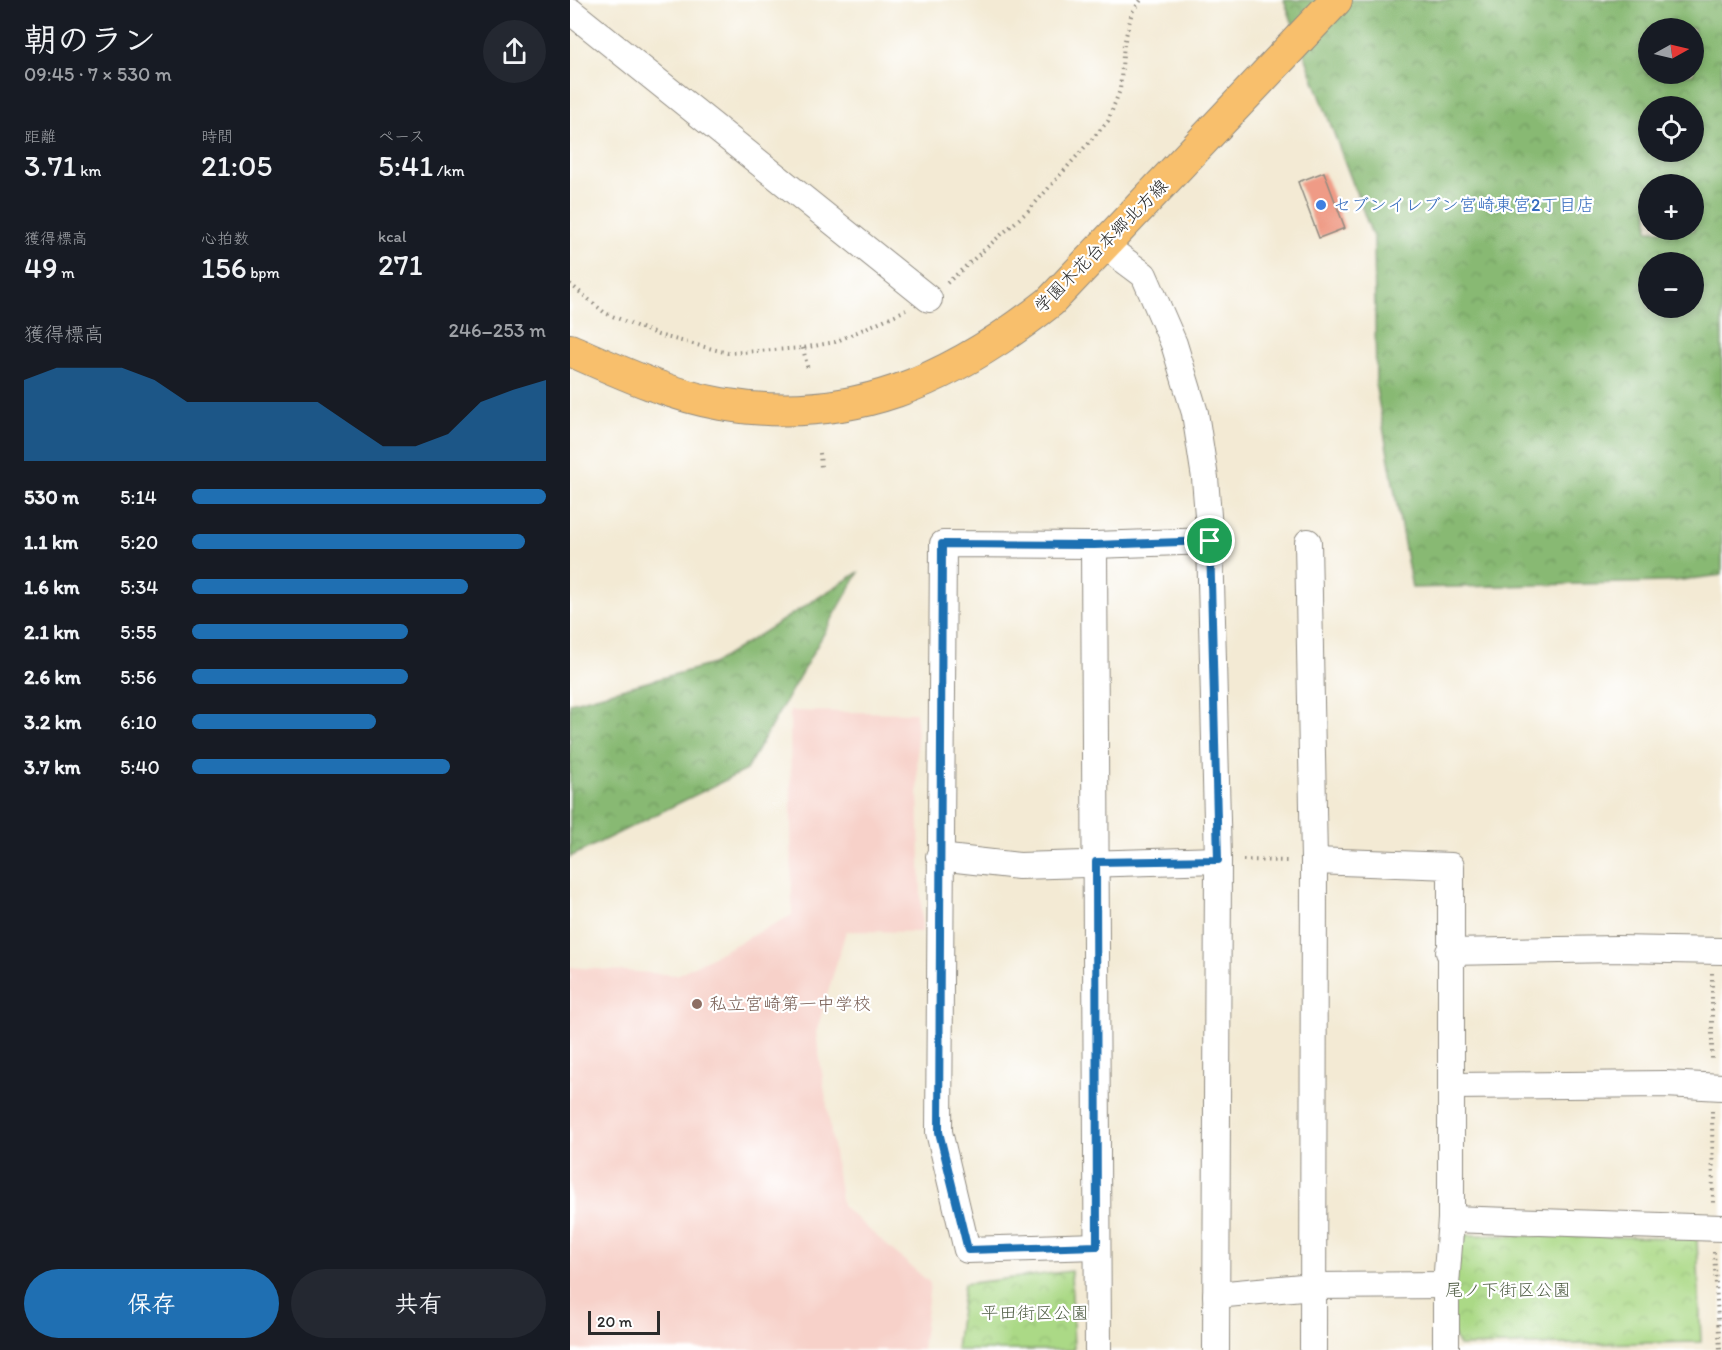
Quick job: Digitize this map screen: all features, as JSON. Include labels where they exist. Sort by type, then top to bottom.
[{"type":"main road","name":"学園木花台本郷北方線","points":[[570,350],[621,373],[718,404],[746,407],[808,408],[867,402],[918,384],[960,365],[1005,338],[1050,302],[1336,0]]},
{"type":"street","points":[[570,11],[929,299]]},
{"type":"street","points":[[1105,246],[1144,274],[1174,344],[1195,413],[1205,478],[1210,541],[1218,860],[1216,1350]]},
{"type":"street","points":[[1097,1246],[968,1250],[939,1132],[942,544],[1094,545],[1210,541]]},
{"type":"street","points":[[1308,542],[1314,861],[1313,1350]]},
{"type":"street","points":[[1094,545],[1098,1350]]},
{"type":"street","points":[[939,857],[1019,866],[1218,860]]},
{"type":"street","points":[[1314,861],[1451,866],[1449,952],[1452,1086],[1451,1219],[1446,1285],[1446,1350]]},
{"type":"street","points":[[1449,952],[1617,949],[1717,951]]},
{"type":"street","points":[[1452,1086],[1665,1084],[1717,1087]]},
{"type":"street","points":[[1451,1219],[1614,1222],[1717,1228]]},
{"type":"street","points":[[1216,1295],[1313,1286],[1446,1285]]},
{"type":"path","points":[[803,348],[808,370]]},
{"type":"path","points":[[820,453],[821,468]]},
{"type":"path","points":[[1218,860],[1314,861]]},
{"type":"path","points":[[1717,951],[1717,1228],[1720,1350]]},
{"type":"shaded area","name":"私立宮崎第一中学校","points":[[790,711],[916,713],[922,932],[846,931],[816,1033],[842,1206],[930,1283],[922,1350],[570,1350],[570,967],[677,975],[792,915]]},
{"type":"green space","points":[[1284,0],[1722,0],[1722,575],[1666,582],[1412,588],[1376,388],[1374,240]]},
{"type":"green space","points":[[859,572],[746,770],[570,857],[570,703],[713,664]]},
{"type":"green space","name":"尾ノ下街区公園","points":[[1463,1235],[1697,1238],[1701,1342],[1459,1346],[1453,1335],[1452,1243]]},
{"type":"green space","name":"平田街区公園","points":[[1071,1271],[1074,1350],[956,1350],[964,1284]]},
{"type":"building","name":"セブンイレブン宮崎東宮2丁目店","points":[[1324,172],[1345,228],[1319,238],[1298,182]]},
{"type":"place","name":"セブンイレブン宮崎東宮2丁目店","points":[[1321,205]]},
{"type":"place","name":"私立宮崎第一中学校","points":[[697,1004]]},
{"type":"route","points":[[1210,541],[1218,860],[1096,862],[1097,1246],[968,1250],[939,1132],[942,544],[1094,545],[1210,541]]}]
